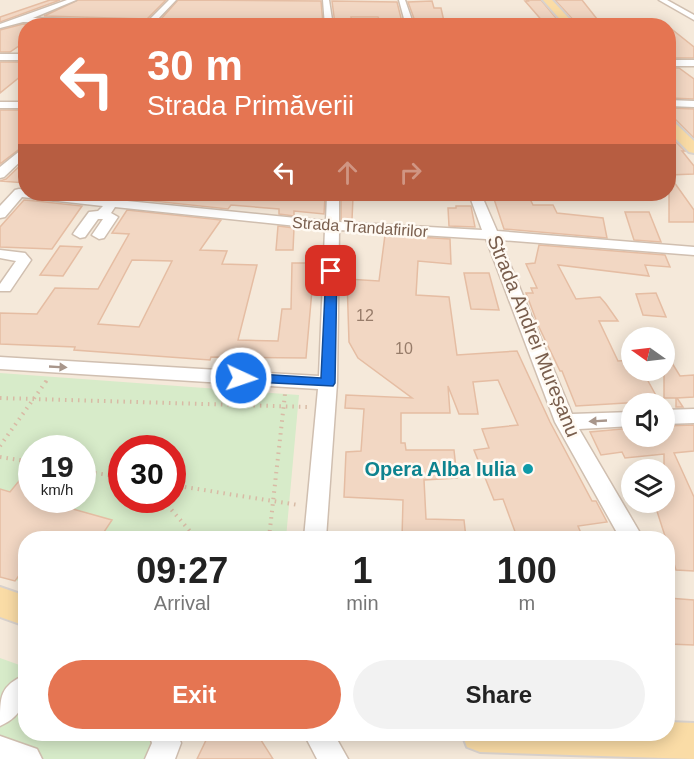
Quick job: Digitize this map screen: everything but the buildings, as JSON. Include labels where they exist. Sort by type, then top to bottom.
[{"type":"main road","points":[[547,0],[564,18]]},
{"type":"main road","points":[[676,132],[694,149]]},
{"type":"main road","points":[[0,602],[18,608]]},
{"type":"main road","points":[[675,740],[694,741]]},
{"type":"street","points":[[26,18],[73,0]]},
{"type":"street","points":[[154,18],[173,0]]},
{"type":"street","points":[[326,0],[328,18]]},
{"type":"street","points":[[402,0],[408,18]]},
{"type":"street","points":[[662,0],[694,18]]},
{"type":"street","points":[[3,26],[18,21]]},
{"type":"street","points":[[0,57],[18,57]]},
{"type":"street","points":[[676,63],[694,63]]},
{"type":"street","points":[[676,103],[694,104]]},
{"type":"street","points":[[0,105],[18,105]]},
{"type":"street","points":[[0,174],[18,157]]},
{"type":"street","name":"Strada Trandafirilor","points":[[0,191],[18,192]]},
{"type":"street","points":[[0,214],[18,198]]},
{"type":"street","name":"Strada Trandafirilor","points":[[94,201],[333,226],[493,235],[694,251]]},
{"type":"street","points":[[315,531],[328,383],[333,201]]},
{"type":"street","name":"Strada Andrei Mureșanu","points":[[478,201],[565,422],[628,531]]},
{"type":"street","points":[[102,215],[112,203]]},
{"type":"street","points":[[80,234],[94,215],[111,217],[99,235]]},
{"type":"street","points":[[0,254],[20,256],[24,260],[5,288]]},
{"type":"street","points":[[0,363],[328,383]]},
{"type":"street","points":[[675,417],[694,416]]},
{"type":"street","points":[[565,422],[621,419]]},
{"type":"street","points":[[0,712],[18,692]]},
{"type":"street","points":[[160,759],[166,741]]},
{"type":"street","points":[[322,741],[333,759]]},
{"type":"street","points":[[0,750],[27,759]]},
{"type":"path","points":[[0,446],[57,367]]},
{"type":"path","points":[[270,531],[287,381]]},
{"type":"path","points":[[0,398],[326,407]]},
{"type":"path","points":[[0,457],[18,460]]},
{"type":"path","points":[[186,487],[317,509]]},
{"type":"path","points":[[174,513],[190,531]]},
{"type":"shaded area","points":[[0,0],[694,0],[694,759],[0,759]]},
{"type":"green space","points":[[0,373],[299,395],[287,531],[18,531],[18,581],[0,575]]},
{"type":"green space","points":[[0,658],[18,664],[18,741],[180,741],[171,759],[0,759]]},
{"type":"place","name":"Opera Alba Iulia","points":[[528,469]]},
{"type":"route","points":[[241,378],[328,383],[331,271]]}]
